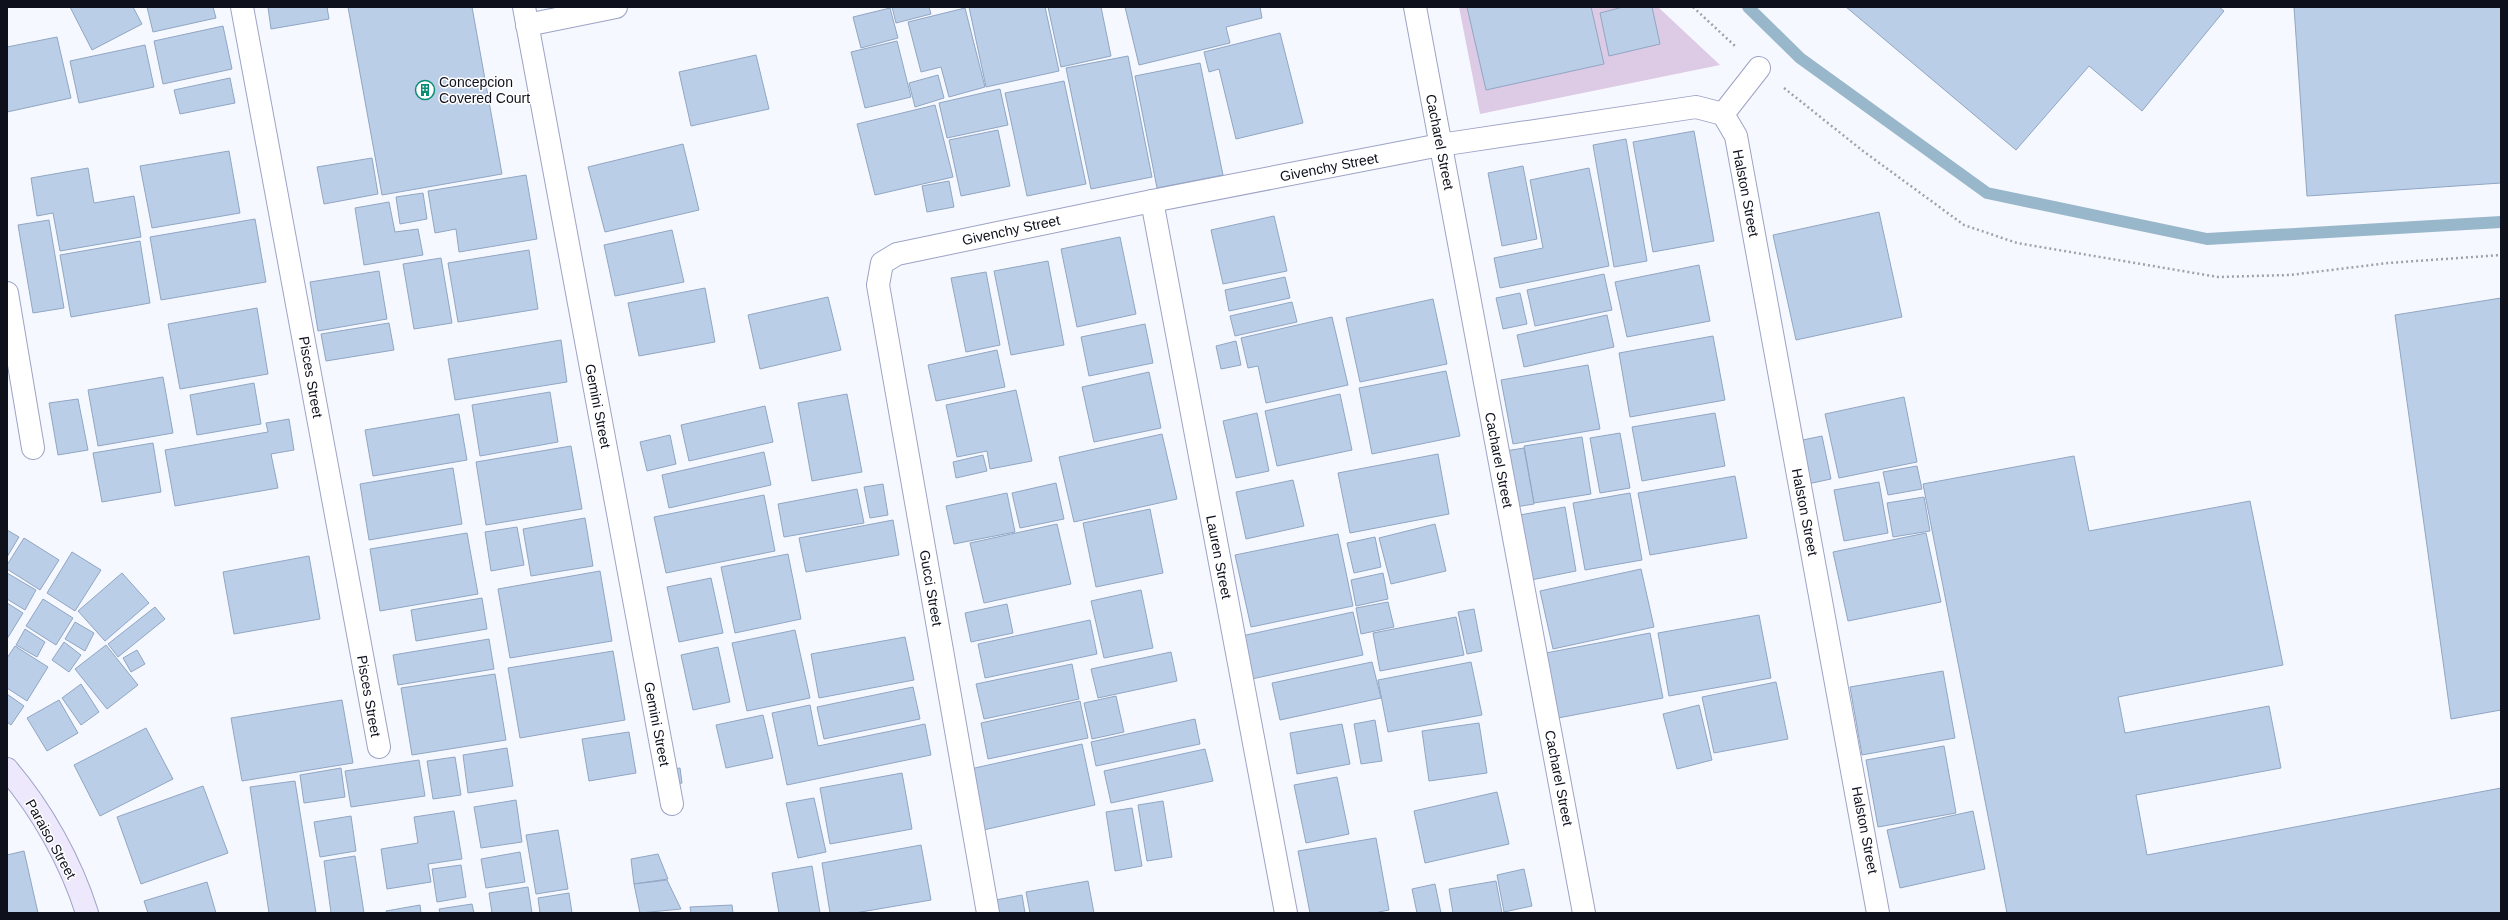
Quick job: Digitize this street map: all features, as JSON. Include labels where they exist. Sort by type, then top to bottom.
[{"type":"street","name":"Pisces Street","points":[[242,7],[379,747]]},
{"type":"street","points":[[525,16],[616,7]]},
{"type":"street","name":"Cacharel Street","points":[[1415,7],[1584,913]]},
{"type":"street","name":"Gemini Street","points":[[525,16],[672,804]]},
{"type":"street","points":[[1723,114],[1759,68]]},
{"type":"street","name":"Givenchy Street","points":[[882,263],[897,254],[1152,201],[1440,145],[1696,107],[1723,114]]},
{"type":"street","name":"Halston Street","points":[[1723,114],[1736,136],[1878,913]]},
{"type":"street","name":"Lauren Street","points":[[1152,201],[1286,913]]},
{"type":"street","name":"Gucci Street","points":[[882,263],[878,285],[988,913]]},
{"type":"street","points":[[7,293],[12,355],[33,448]]},
{"type":"street","name":"Paraiso Street","points":[[7,769],[41,816],[55,840],[80,892],[87,913]]},
{"type":"path","points":[[1693,7],[1759,68],[1863,151],[1964,225],[2017,243],[2133,264],[2218,277],[2290,275],[2388,263],[2501,255]]},
{"type":"shaded area","points":[[1459,7],[1658,7],[1720,65],[1480,114]]},
{"type":"building","points":[[70,7],[133,7],[142,24],[92,50]]},
{"type":"building","points":[[147,7],[213,7],[216,18],[153,32]]},
{"type":"building","points":[[268,7],[327,7],[329,19],[271,29]]},
{"type":"building","name":"Concepcion Covered Court","points":[[348,7],[472,7],[502,174],[382,195]]},
{"type":"building","points":[[892,7],[929,7],[931,14],[896,23]]},
{"type":"building","points":[[969,7],[1045,7],[1059,71],[986,87]]},
{"type":"building","points":[[1048,7],[1101,7],[1111,56],[1061,67]]},
{"type":"building","points":[[1125,7],[1260,7],[1262,18],[1226,27],[1230,43],[1139,65]]},
{"type":"building","points":[[1467,7],[1591,7],[1604,64],[1486,90]]},
{"type":"building","points":[[1623,7],[1652,7],[1660,44],[1609,56],[1600,13]]},
{"type":"building","points":[[1846,7],[2219,7],[2224,11],[2142,111],[2089,66],[2016,150]]},
{"type":"building","points":[[2294,7],[2501,7],[2501,183],[2307,196]]},
{"type":"building","points":[[890,8],[898,38],[861,48],[853,17]]},
{"type":"building","points":[[965,8],[985,87],[949,97],[941,67],[921,72],[908,22]]},
{"type":"building","points":[[223,26],[232,69],[163,84],[154,41]]},
{"type":"building","points":[[1280,33],[1303,123],[1236,139],[1219,69],[1209,72],[1204,52]]},
{"type":"building","points":[[57,37],[71,98],[7,112],[7,47]]},
{"type":"building","points":[[897,41],[911,97],[865,108],[851,52]]},
{"type":"building","points":[[145,45],[154,87],[79,103],[70,61]]},
{"type":"building","points":[[756,55],[769,109],[691,126],[679,72]]},
{"type":"building","points":[[1128,56],[1152,177],[1091,189],[1066,68]]},
{"type":"building","points":[[1200,63],[1223,175],[1157,188],[1135,76]]},
{"type":"building","points":[[938,75],[944,98],[915,107],[909,83]]},
{"type":"building","points":[[230,78],[235,103],[180,114],[174,90]]},
{"type":"building","points":[[1064,81],[1086,184],[1027,196],[1005,93]]},
{"type":"building","points":[[1000,89],[1008,125],[947,138],[939,103]]},
{"type":"building","points":[[935,105],[953,177],[875,195],[857,124]]},
{"type":"building","points":[[998,130],[1010,186],[961,196],[949,140]]},
{"type":"building","points":[[1694,131],[1714,241],[1653,252],[1633,142]]},
{"type":"building","points":[[1626,139],[1647,261],[1614,267],[1593,145]]},
{"type":"building","points":[[683,144],[699,210],[605,232],[588,167]]},
{"type":"building","points":[[229,151],[240,213],[152,228],[140,166]]},
{"type":"building","points":[[372,158],[378,194],[324,204],[317,167]]},
{"type":"building","points":[[1523,166],[1537,239],[1502,246],[1488,173]]},
{"type":"building","points":[[88,168],[94,203],[134,196],[141,237],[60,251],[53,213],[37,216],[31,178]]},
{"type":"building","points":[[1589,168],[1609,266],[1500,288],[1494,258],[1543,248],[1530,180]]},
{"type":"building","points":[[526,175],[537,239],[459,252],[456,229],[435,233],[428,191]]},
{"type":"building","points":[[949,181],[954,207],[927,212],[922,186]]},
{"type":"building","points":[[423,193],[427,219],[400,224],[396,197]]},
{"type":"building","points":[[389,202],[395,232],[418,229],[423,255],[364,265],[355,208]]},
{"type":"building","points":[[1879,212],[1902,317],[1796,340],[1773,235]]},
{"type":"building","points":[[1274,216],[1287,271],[1223,284],[1211,230]]},
{"type":"building","points":[[255,219],[266,282],[161,300],[150,237]]},
{"type":"building","points":[[49,220],[64,308],[33,313],[18,225]]},
{"type":"building","points":[[672,230],[684,282],[615,296],[604,245]]},
{"type":"building","points":[[1120,237],[1136,314],[1077,327],[1061,249]]},
{"type":"building","points":[[140,241],[150,303],[71,317],[60,255]]},
{"type":"building","points":[[529,250],[538,309],[458,322],[448,263]]},
{"type":"building","points":[[441,258],[452,323],[414,329],[403,264]]},
{"type":"building","points":[[1048,261],[1064,345],[1011,355],[994,271]]},
{"type":"building","points":[[1699,265],[1710,321],[1627,337],[1615,282]]},
{"type":"building","points":[[379,271],[387,319],[318,331],[310,282]]},
{"type":"building","points":[[986,272],[1000,345],[966,352],[951,278]]},
{"type":"building","points":[[1604,274],[1612,310],[1535,326],[1527,290]]},
{"type":"building","points":[[1285,277],[1290,298],[1229,311],[1225,290]]},
{"type":"building","points":[[705,288],[715,342],[639,356],[628,303]]},
{"type":"building","points":[[1520,293],[1527,324],[1503,329],[1496,298]]},
{"type":"building","points":[[828,297],[841,350],[760,369],[748,315]]},
{"type":"building","points":[[2501,298],[2501,710],[2451,719],[2395,315]]},
{"type":"building","points":[[1433,299],[1447,364],[1360,382],[1346,318]]},
{"type":"building","points":[[1292,302],[1297,322],[1235,336],[1230,316]]},
{"type":"building","points":[[257,308],[268,374],[180,389],[168,324]]},
{"type":"building","points":[[1607,315],[1614,347],[1524,367],[1517,335]]},
{"type":"building","points":[[1332,317],[1348,385],[1266,403],[1258,366],[1248,368],[1241,338]]},
{"type":"building","points":[[389,323],[394,350],[326,361],[321,334]]},
{"type":"building","points":[[1145,324],[1153,363],[1089,376],[1081,337]]},
{"type":"building","points":[[1713,336],[1725,400],[1630,417],[1619,353]]},
{"type":"building","points":[[561,340],[567,382],[455,400],[448,359]]},
{"type":"building","points":[[1236,341],[1241,365],[1221,369],[1216,346]]},
{"type":"building","points":[[997,350],[1005,387],[936,401],[928,365]]},
{"type":"building","points":[[1588,365],[1600,429],[1513,444],[1501,380]]},
{"type":"building","points":[[1446,371],[1460,436],[1372,454],[1359,388]]},
{"type":"building","points":[[1149,372],[1161,428],[1094,442],[1082,387]]},
{"type":"building","points":[[163,377],[173,433],[98,446],[88,390]]},
{"type":"building","points":[[254,383],[261,424],[197,435],[190,395]]},
{"type":"building","points":[[1016,390],[1032,461],[990,469],[987,451],[957,457],[946,405]]},
{"type":"building","points":[[550,392],[558,442],[480,456],[472,405]]},
{"type":"building","points":[[847,394],[862,472],[812,481],[798,403]]},
{"type":"building","points":[[1340,394],[1352,450],[1277,466],[1265,411]]},
{"type":"building","points":[[1904,397],[1917,462],[1839,478],[1825,414]]},
{"type":"building","points":[[78,399],[88,450],[58,455],[49,403]]},
{"type":"building","points":[[765,406],[773,442],[689,461],[681,425]]},
{"type":"building","points":[[1257,413],[1269,471],[1236,478],[1223,421]]},
{"type":"building","points":[[1715,413],[1725,466],[1642,481],[1632,427]]},
{"type":"building","points":[[459,414],[467,460],[373,476],[365,430]]},
{"type":"building","points":[[289,419],[294,450],[271,454],[278,488],[175,506],[165,450],[268,432],[266,423]]},
{"type":"building","points":[[1620,433],[1630,488],[1600,493],[1590,438]]},
{"type":"building","points":[[1162,434],[1177,499],[1074,522],[1059,457]]},
{"type":"building","points":[[670,435],[676,464],[647,471],[640,442]]},
{"type":"building","points":[[1822,436],[1831,479],[1803,485],[1793,442]]},
{"type":"building","points":[[1582,437],[1591,494],[1534,503],[1524,446]]},
{"type":"building","points":[[153,443],[161,492],[102,502],[93,453]]},
{"type":"building","points":[[571,446],[582,509],[486,525],[476,462]]},
{"type":"building","points":[[1524,448],[1534,504],[1509,508],[1499,452]]},
{"type":"building","points":[[764,452],[771,485],[669,508],[662,475]]},
{"type":"building","points":[[1438,454],[1449,514],[1350,533],[1338,473]]},
{"type":"building","points":[[983,455],[987,471],[956,478],[953,462]]},
{"type":"building","points":[[2074,456],[2089,531],[2250,501],[2283,665],[2118,697],[2125,733],[2269,706],[2281,768],[2136,795],[2147,855],[2501,788],[2501,913],[2007,913],[1923,484]]},
{"type":"building","points":[[1917,466],[1922,489],[1888,495],[1883,472]]},
{"type":"building","points":[[453,468],[462,524],[369,540],[360,484]]},
{"type":"building","points":[[1735,476],[1747,538],[1650,555],[1638,493]]},
{"type":"building","points":[[1293,480],[1304,526],[1246,539],[1236,492]]},
{"type":"building","points":[[1879,482],[1888,533],[1844,541],[1834,490]]},
{"type":"building","points":[[1056,483],[1064,519],[1020,528],[1012,493]]},
{"type":"building","points":[[883,484],[888,515],[870,518],[864,487]]},
{"type":"building","points":[[857,489],[864,523],[784,537],[778,504]]},
{"type":"building","points":[[1007,493],[1015,532],[954,544],[946,506]]},
{"type":"building","points":[[1630,493],[1642,560],[1585,570],[1573,503]]},
{"type":"building","points":[[764,495],[775,551],[666,573],[654,517]]},
{"type":"building","points":[[1924,497],[1930,531],[1893,537],[1887,503]]},
{"type":"building","points":[[1565,507],[1576,571],[1526,581],[1514,516]]},
{"type":"building","points":[[1150,509],[1163,573],[1096,587],[1083,523]]},
{"type":"building","points":[[585,518],[593,566],[531,576],[523,529]]},
{"type":"building","points":[[893,520],[899,555],[806,572],[799,538]]},
{"type":"building","points":[[1057,524],[1071,584],[984,603],[970,543]]},
{"type":"building","points":[[1435,524],[1446,571],[1391,584],[1379,538]]},
{"type":"building","points":[[517,527],[524,565],[491,571],[485,532]]},
{"type":"building","points":[[7,530],[19,537],[7,557]]},
{"type":"building","points":[[467,533],[478,594],[380,611],[370,549]]},
{"type":"building","points":[[1926,533],[1941,602],[1848,621],[1833,552]]},
{"type":"building","points":[[1338,534],[1353,606],[1251,627],[1235,555]]},
{"type":"building","points":[[1375,537],[1381,567],[1354,573],[1347,543]]},
{"type":"building","points":[[24,538],[59,560],[40,590],[7,569],[7,565]]},
{"type":"building","points":[[72,552],[101,570],[75,611],[47,593]]},
{"type":"building","points":[[788,554],[801,619],[735,633],[721,567]]},
{"type":"building","points":[[309,556],[320,619],[234,634],[223,572]]},
{"type":"building","points":[[1641,569],[1654,627],[1553,649],[1540,591]]},
{"type":"building","points":[[600,571],[612,641],[510,658],[498,589]]},
{"type":"building","points":[[7,573],[36,590],[25,610],[7,599]]},
{"type":"building","points":[[122,573],[149,603],[105,641],[78,611]]},
{"type":"building","points":[[1383,573],[1388,599],[1356,606],[1351,580]]},
{"type":"building","points":[[711,578],[723,633],[679,642],[667,587]]},
{"type":"building","points":[[1141,590],[1153,648],[1104,658],[1091,601]]},
{"type":"building","points":[[482,598],[487,629],[416,641],[411,610]]},
{"type":"building","points":[[43,599],[73,618],[56,645],[26,626]]},
{"type":"building","points":[[1388,602],[1394,627],[1361,634],[1356,608]]},
{"type":"building","points":[[7,603],[23,613],[7,639]]},
{"type":"building","points":[[1007,604],[1013,633],[971,642],[965,613]]},
{"type":"building","points":[[155,607],[165,619],[118,657],[108,644]]},
{"type":"building","points":[[1474,609],[1482,651],[1467,654],[1458,612]]},
{"type":"building","points":[[1353,612],[1363,655],[1247,680],[1237,637]]},
{"type":"building","points":[[1759,615],[1771,678],[1669,696],[1658,633]]},
{"type":"building","points":[[1456,617],[1464,655],[1380,671],[1373,633]]},
{"type":"building","points":[[1090,620],[1097,654],[985,678],[978,644]]},
{"type":"building","points":[[75,622],[94,633],[85,651],[65,639]]},
{"type":"building","points":[[25,629],[45,642],[37,657],[16,645]]},
{"type":"building","points":[[795,630],[810,698],[747,711],[732,643]]},
{"type":"building","points":[[1650,633],[1663,698],[1558,718],[1546,653]]},
{"type":"building","points":[[905,637],[914,680],[819,698],[811,654]]},
{"type":"building","points":[[489,639],[494,669],[398,685],[393,655]]},
{"type":"building","points":[[64,642],[81,655],[69,672],[52,660]]},
{"type":"building","points":[[106,645],[138,685],[107,709],[75,669]]},
{"type":"building","points":[[15,646],[48,667],[27,701],[7,688],[7,658]]},
{"type":"building","points":[[718,647],[730,702],[693,710],[681,655]]},
{"type":"building","points":[[137,650],[145,664],[131,672],[123,658]]},
{"type":"building","points":[[613,651],[625,720],[520,738],[508,668]]},
{"type":"building","points":[[1171,652],[1177,681],[1098,698],[1091,669]]},
{"type":"building","points":[[1372,662],[1381,698],[1280,720],[1272,683]]},
{"type":"building","points":[[1471,662],[1482,715],[1388,732],[1378,680]]},
{"type":"building","points":[[1072,664],[1079,699],[984,719],[976,684]]},
{"type":"building","points":[[1943,671],[1955,738],[1862,755],[1850,687]]},
{"type":"building","points":[[495,674],[506,740],[412,755],[401,688]]},
{"type":"building","points":[[1776,682],[1788,739],[1714,753],[1702,697]]},
{"type":"building","points":[[81,684],[99,712],[81,725],[62,698]]},
{"type":"building","points":[[913,687],[920,719],[824,739],[817,707]]},
{"type":"building","points":[[7,694],[24,706],[11,725],[7,722]]},
{"type":"building","points":[[1116,696],[1124,732],[1092,739],[1084,703]]},
{"type":"building","points":[[59,700],[78,733],[47,751],[27,718]]},
{"type":"building","points":[[342,700],[353,763],[242,781],[231,718]]},
{"type":"building","points":[[1080,701],[1088,738],[988,759],[981,723]]},
{"type":"building","points":[[810,705],[818,746],[925,724],[931,755],[787,785],[772,713]]},
{"type":"building","points":[[1699,705],[1712,760],[1677,769],[1663,714]]},
{"type":"building","points":[[763,715],[773,758],[726,768],[716,725]]},
{"type":"building","points":[[1195,719],[1200,744],[1096,766],[1091,742]]},
{"type":"building","points":[[1375,720],[1382,761],[1361,764],[1354,724]]},
{"type":"building","points":[[1479,723],[1487,773],[1429,781],[1422,731]]},
{"type":"building","points":[[1342,724],[1350,764],[1297,774],[1290,733]]},
{"type":"building","points":[[146,728],[173,779],[100,816],[74,765]]},
{"type":"building","points":[[629,732],[636,773],[589,781],[582,739]]},
{"type":"building","points":[[1082,744],[1095,805],[979,831],[966,770]]},
{"type":"building","points":[[1944,746],[1956,813],[1878,827],[1866,760]]},
{"type":"building","points":[[507,748],[513,786],[468,793],[463,755]]},
{"type":"building","points":[[1205,749],[1213,781],[1111,803],[1104,771]]},
{"type":"building","points":[[455,757],[461,795],[433,799],[427,761]]},
{"type":"building","points":[[419,760],[425,796],[351,807],[345,771]]},
{"type":"building","points":[[341,768],[345,797],[304,803],[300,775]]},
{"type":"building","points":[[680,768],[682,783],[668,786],[666,770]]},
{"type":"building","points":[[902,773],[912,829],[830,844],[820,788]]},
{"type":"building","points":[[1337,777],[1349,834],[1306,843],[1294,785]]},
{"type":"building","points":[[295,781],[316,913],[269,913],[250,787]]},
{"type":"building","points":[[203,786],[228,853],[141,884],[117,817]]},
{"type":"building","points":[[1497,792],[1509,844],[1425,863],[1414,811]]},
{"type":"building","points":[[814,798],[826,852],[798,858],[786,803]]},
{"type":"building","points":[[516,800],[522,842],[481,848],[474,807]]},
{"type":"building","points":[[1163,801],[1172,857],[1147,861],[1138,805]]},
{"type":"building","points":[[1132,808],[1142,866],[1115,871],[1106,812]]},
{"type":"building","points":[[454,811],[462,859],[428,864],[431,882],[387,889],[381,849],[418,843],[414,817]]},
{"type":"building","points":[[1973,811],[1985,869],[1900,888],[1887,830]]},
{"type":"building","points":[[351,816],[356,851],[320,857],[314,822]]},
{"type":"building","points":[[558,830],[568,889],[536,894],[526,835]]},
{"type":"building","points":[[1376,838],[1389,910],[1374,913],[1310,913],[1298,851]]},
{"type":"building","points":[[921,845],[931,900],[855,913],[830,913],[822,863]]},
{"type":"building","points":[[24,851],[38,913],[7,913],[7,855]]},
{"type":"building","points":[[520,852],[525,882],[486,888],[481,859]]},
{"type":"building","points":[[658,854],[668,879],[634,884],[631,859]]},
{"type":"building","points":[[355,856],[364,913],[331,913],[324,861]]},
{"type":"building","points":[[461,865],[466,897],[437,902],[432,869]]},
{"type":"building","points":[[812,866],[820,913],[779,913],[772,873]]},
{"type":"building","points":[[1524,869],[1532,906],[1504,912],[1497,875]]},
{"type":"building","points":[[667,880],[681,909],[640,913],[634,884]]},
{"type":"building","points":[[1088,881],[1094,913],[1030,913],[1026,892]]},
{"type":"building","points":[[1496,881],[1502,913],[1453,913],[1449,889]]},
{"type":"building","points":[[207,882],[216,913],[148,913],[144,901]]},
{"type":"building","points":[[1435,884],[1441,913],[1417,913],[1412,889]]},
{"type":"building","points":[[528,887],[532,913],[492,913],[489,893]]},
{"type":"building","points":[[569,893],[572,913],[540,913],[538,898]]},
{"type":"building","points":[[1022,895],[1025,913],[992,913],[990,901]]},
{"type":"building","points":[[472,904],[474,913],[440,913],[439,909]]},
{"type":"building","points":[[420,905],[421,913],[387,913],[386,911]]},
{"type":"building","points":[[732,905],[733,913],[691,913],[690,907]]},
{"type":"waterway","points":[[1748,7],[1800,58],[1987,193],[2207,239],[2501,222]]},
{"type":"place","name":"Concepcion Covered Court","points":[[425,90]]}]
